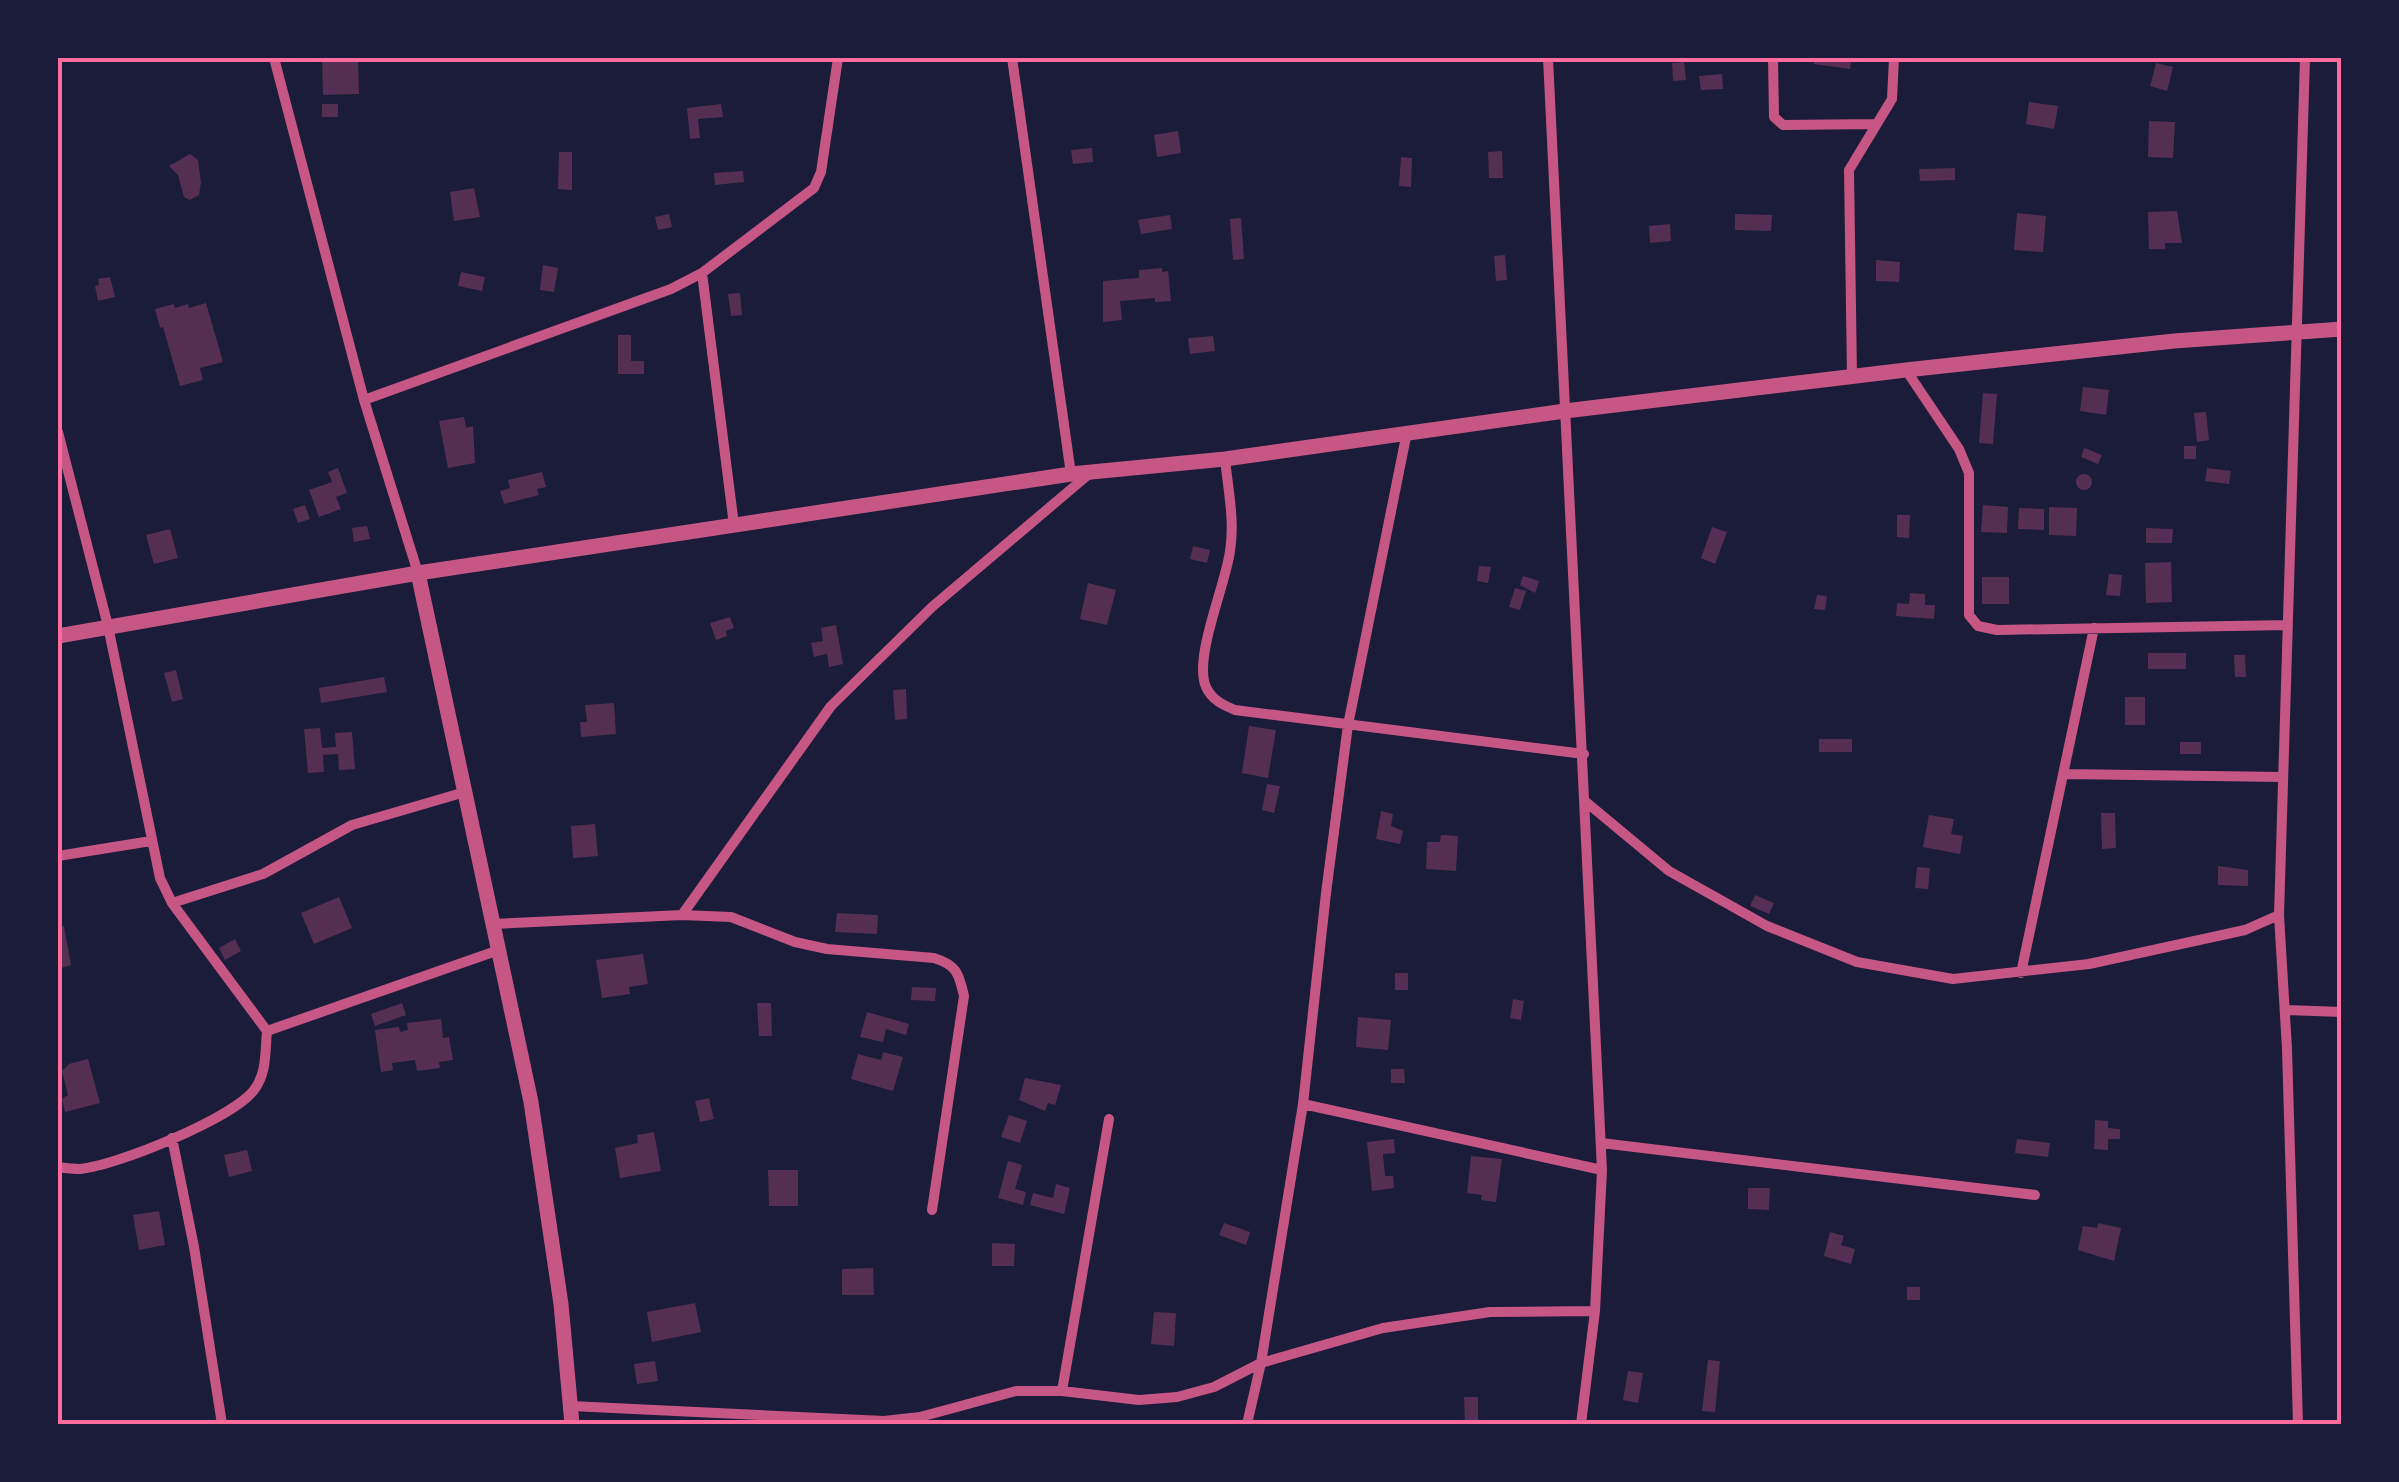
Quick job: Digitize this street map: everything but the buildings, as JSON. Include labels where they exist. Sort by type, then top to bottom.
[{"type":"street","points":[[274,58],[364,400],[418,573],[544,1179],[572,1424]]},
{"type":"street","points":[[364,400],[670,289],[702,273],[814,188],[821,172],[838,58]]},
{"type":"street","points":[[1012,58],[1071,474]]},
{"type":"street","points":[[1548,58],[1602,1170],[1596,1311],[1581,1424]]},
{"type":"street","points":[[1773,58],[1777,122],[1877,124]]},
{"type":"street","points":[[1852,377],[1849,170],[1892,99],[1894,58]]},
{"type":"street","points":[[2298,1424],[2286,1010],[2278,915],[2305,58]]},
{"type":"street","points":[[702,273],[734,525]]},
{"type":"street","points":[[58,636],[418,573],[1071,474],[1225,459],[1565,411],[1906,370],[2174,340],[2342,330]]},
{"type":"street","points":[[1906,370],[1959,449],[1969,474],[1969,616],[1978,626],[1996,630],[2288,626]]},
{"type":"street","points":[[58,432],[108,626],[160,878],[172,903],[266,1031],[264,1071],[253,1091],[231,1111],[106,1164],[78,1169],[58,1167]]},
{"type":"street","points":[[1246,1424],[1261,1364],[1304,1104],[1348,725],[1406,432]]},
{"type":"street","points":[[1225,459],[1232,532],[1230,554],[1206,646],[1203,681],[1219,703],[1235,710],[1584,754]]},
{"type":"street","points":[[682,915],[830,706],[932,607],[1091,472]]},
{"type":"street","points":[[2021,974],[2094,628]]},
{"type":"street","points":[[2063,774],[2283,777]]},
{"type":"street","points":[[172,903],[263,874],[352,826],[465,792]]},
{"type":"street","points":[[1586,802],[1669,871],[1767,926],[1857,962],[1953,980],[2088,964],[2245,930],[2278,915]]},
{"type":"street","points":[[58,856],[151,841]]},
{"type":"street","points":[[492,924],[682,915],[731,917],[795,942],[826,949],[934,958],[951,963],[959,972],[964,996],[932,1210]]},
{"type":"street","points":[[266,1031],[499,950]]},
{"type":"street","points":[[2286,1010],[2342,1012]]},
{"type":"street","points":[[1304,1104],[1602,1170]]},
{"type":"street","points":[[1062,1390],[1108,1120]]},
{"type":"street","points":[[172,1138],[204,1302],[222,1424]]},
{"type":"street","points":[[1600,1144],[2035,1195]]},
{"type":"street","points":[[571,1406],[884,1421],[920,1417],[1016,1390],[1062,1390],[1140,1400],[1177,1397],[1214,1387],[1261,1364],[1383,1328],[1490,1312],[1596,1311]]}]
